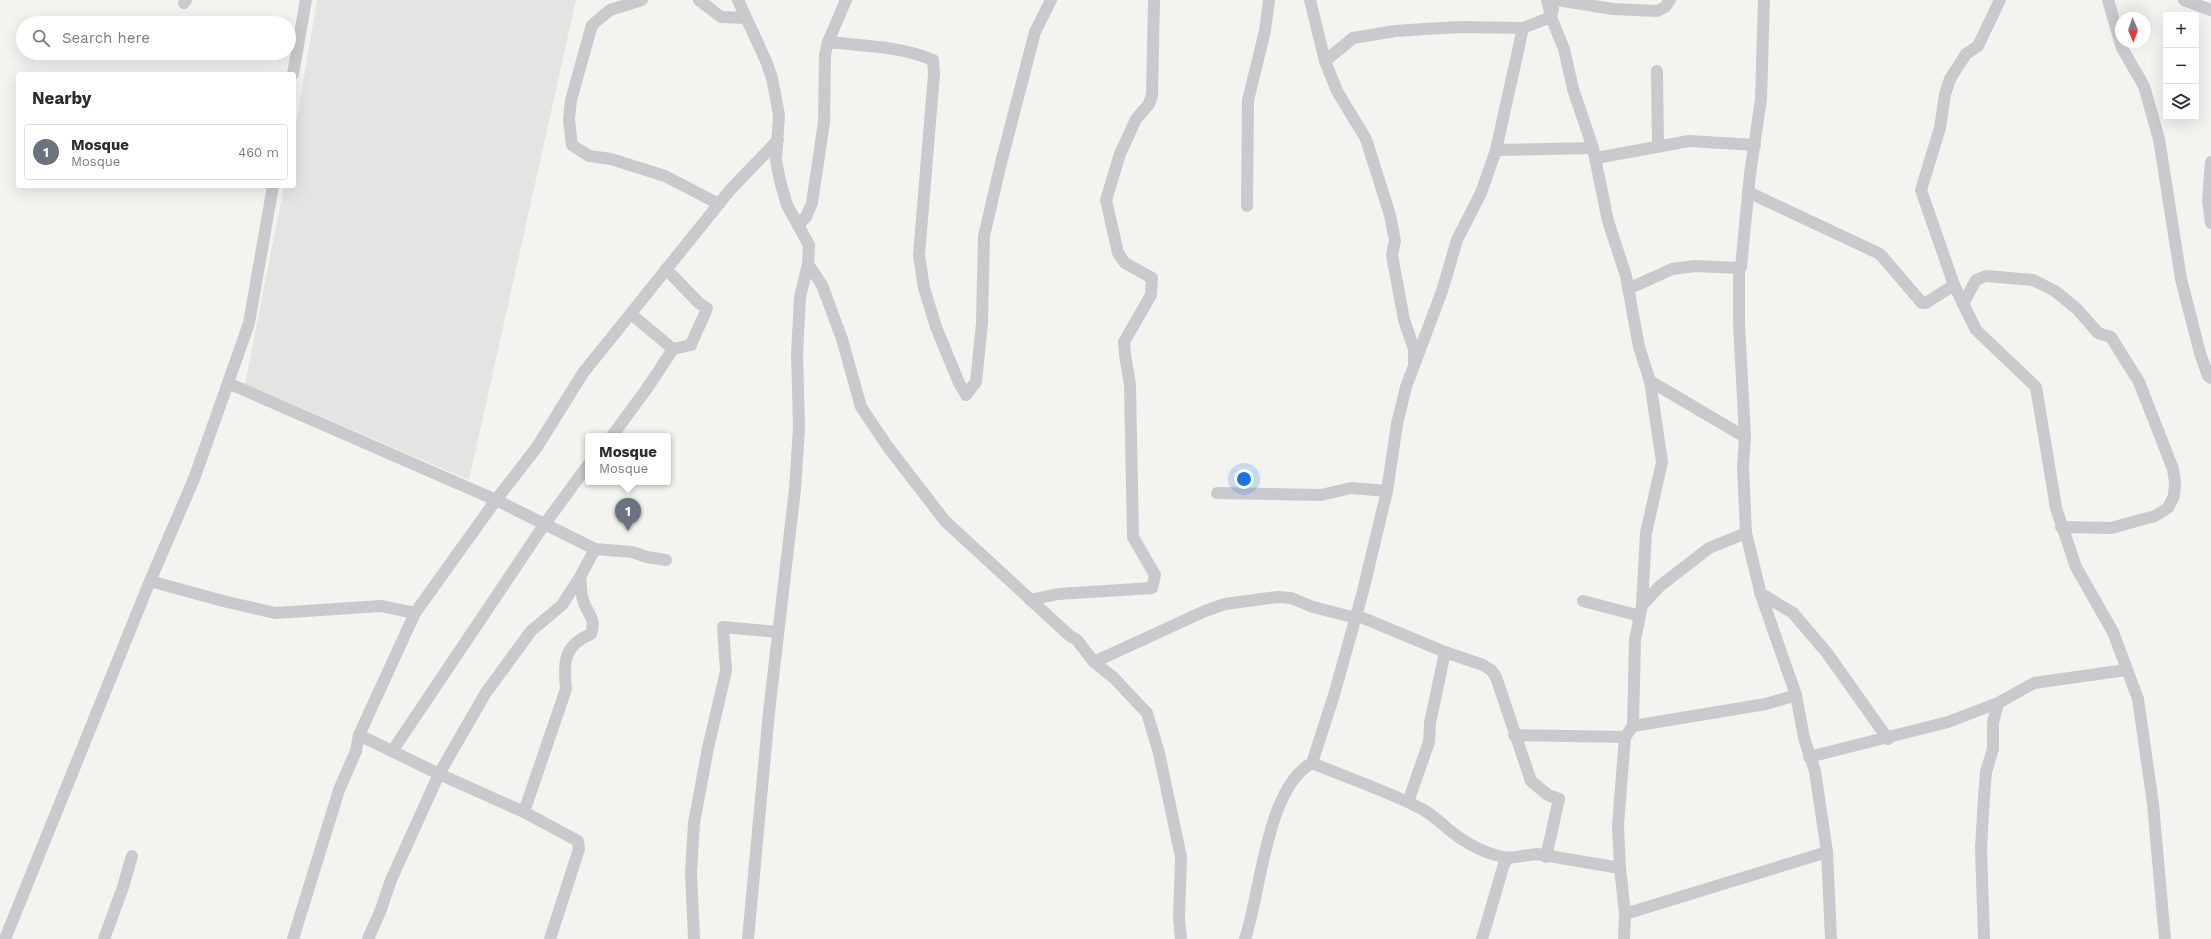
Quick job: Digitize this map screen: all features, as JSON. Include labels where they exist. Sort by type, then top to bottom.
[{"type":"street","points":[[296,57],[306,0]]},
{"type":"street","points":[[642,0],[610,10],[592,25],[571,100],[569,120],[572,145],[589,156],[611,159],[665,176],[719,204]]},
{"type":"street","points":[[699,0],[721,17],[745,18]]},
{"type":"street","points":[[738,0],[766,61],[772,78],[779,115],[776,160],[787,205],[810,245],[808,264],[800,297],[797,354],[799,428],[795,489],[760,802],[748,939]]},
{"type":"street","points":[[798,225],[806,217],[812,203],[824,122],[825,55],[828,42],[846,0]]},
{"type":"street","points":[[828,42],[914,52],[933,60],[934,74],[919,255],[924,288],[936,327],[966,395],[976,382],[982,323],[984,236],[1000,163],[1035,32],[1051,0]]},
{"type":"street","points":[[1030,600],[1058,594],[1152,588],[1155,575],[1133,537],[1130,384],[1124,342],[1151,295],[1152,278],[1125,263],[1118,253],[1106,200],[1120,154],[1136,119],[1149,104],[1152,95],[1154,0]]},
{"type":"street","points":[[1247,206],[1248,100],[1265,31],[1269,0]]},
{"type":"street","points":[[1310,0],[1326,61],[1337,91],[1366,139],[1390,215],[1395,241],[1392,255],[1404,320],[1414,349],[1413,366]]},
{"type":"street","points":[[1315,18],[1318,0]]},
{"type":"street","points":[[1547,0],[1551,18],[1564,49],[1573,89],[1594,153],[1608,221],[1626,276],[1639,347],[1650,381],[1662,462],[1646,533],[1641,610],[1635,640],[1633,726],[1625,737],[1618,825],[1620,868],[1625,914],[1624,939]]},
{"type":"street","points":[[1551,18],[1556,0],[1613,9],[1657,11],[1665,7],[1670,0]]},
{"type":"street","points":[[1764,0],[1761,99],[1748,192],[1741,267],[1739,268],[1739,324],[1744,437],[1743,466],[1746,533],[1760,593],[1796,695],[1809,757],[1816,771],[1827,852],[1831,939]]},
{"type":"street","points":[[2000,0],[1978,46],[1966,54],[1950,79],[1945,94],[1940,128],[1922,184],[1922,196],[1954,285],[1976,330],[2036,387],[2061,527],[2076,567],[2113,632],[2138,699],[2153,804],[2165,939]]},
{"type":"street","points":[[2108,0],[2122,48],[2144,86],[2158,138],[2180,279],[2200,353],[2211,378]]},
{"type":"street","points":[[2184,0],[2211,10]]},
{"type":"street","points":[[1326,61],[1353,38],[1395,31],[1461,27],[1523,28],[1551,18]]},
{"type":"street","points":[[1245,939],[1274,820],[1282,799],[1294,779],[1302,768],[1312,763],[1332,703],[1356,616],[1387,491],[1398,424],[1406,387],[1442,292],[1457,240],[1481,193],[1496,150],[1523,28]]},
{"type":"street","points":[[293,72],[295,60]]},
{"type":"street","points":[[1657,71],[1658,146]]},
{"type":"street","points":[[293,939],[339,790],[356,751],[360,735],[415,613],[496,500],[537,447],[583,373],[730,190],[778,140]]},
{"type":"street","points":[[1496,150],[1594,153],[1689,141],[1755,145]]},
{"type":"street","points":[[2211,162],[2208,201],[2211,223]]},
{"type":"street","points":[[5,939],[150,580],[194,479],[249,323],[273,188]]},
{"type":"street","points":[[1748,192],[1880,254],[1922,303],[1926,303],[1954,285]]},
{"type":"street","points":[[808,264],[822,285],[842,339],[861,407],[920,490],[945,521],[1030,600],[1070,636],[1077,640],[1094,662],[1114,678],[1147,713],[1154,733],[1181,857],[1179,918],[1181,939]]},
{"type":"street","points":[[1628,289],[1672,269],[1695,266],[1739,268]]},
{"type":"street","points":[[614,433],[648,388],[673,349],[691,345],[696,329],[707,312],[707,308],[699,303],[666,269]]},
{"type":"street","points":[[1964,304],[1976,280],[1986,276],[2033,280],[2055,291],[2077,309],[2098,333],[2111,337],[2139,382],[2173,469],[2175,482],[2174,496],[2168,508],[2155,516],[2121,526],[2061,527]]},
{"type":"street","points":[[631,314],[673,349]]},
{"type":"street","points":[[1650,381],[1744,437]]},
{"type":"street","points":[[228,383],[496,500],[595,549],[632,552],[647,557],[666,560]]},
{"type":"street","points":[[393,750],[544,525],[585,469]]},
{"type":"street","points":[[1217,493],[1321,495],[1351,488],[1387,491]]},
{"type":"street","points":[[1641,610],[1660,586],[1709,548],[1746,533]]},
{"type":"street","points":[[368,939],[380,912],[388,886],[439,774],[485,694],[531,631],[562,605],[580,578],[595,549]]},
{"type":"street","points":[[524,812],[566,689],[564,668],[569,649],[580,638],[591,634],[594,626],[593,618],[584,603],[580,578]]},
{"type":"street","points":[[150,580],[223,601],[275,613],[381,606],[415,613]]},
{"type":"street","points":[[1760,593],[1793,613],[1827,653],[1888,738]]},
{"type":"street","points":[[1094,662],[1205,611],[1225,604],[1277,597],[1292,598],[1313,607],[1356,616],[1445,652],[1483,665],[1491,670],[1496,677],[1514,735],[1531,781],[1548,794],[1559,799],[1546,856]]},
{"type":"street","points":[[1583,601],[1641,610]]},
{"type":"street","points":[[694,939],[691,872],[694,824],[708,748],[726,671],[723,627],[778,632]]},
{"type":"street","points":[[1408,802],[1429,742],[1430,723],[1445,652]]},
{"type":"street","points":[[1809,757],[1948,722],[1998,703],[2034,683],[2126,670]]},
{"type":"street","points":[[1633,726],[1766,704],[1796,695]]},
{"type":"street","points":[[1984,939],[1981,848],[1983,811],[1986,772],[1992,750],[1993,723],[1998,703]]},
{"type":"street","points":[[360,735],[439,774],[524,812],[578,841],[579,849],[550,939]]},
{"type":"street","points":[[1514,735],[1625,737]]},
{"type":"street","points":[[1312,763],[1408,802],[1441,820],[1448,828],[1474,847],[1491,855],[1508,858],[1528,854],[1620,868]]},
{"type":"street","points":[[1625,914],[1827,852]]},
{"type":"street","points":[[104,939],[123,887],[132,856]]},
{"type":"street","points":[[1482,939],[1504,864],[1508,858]]},
{"type":"shaded area","points":[[317,0],[576,0],[469,480],[245,384],[284,188],[296,188],[296,124]]},
{"type":"place","name":"Mosque","points":[[628,531]]}]
